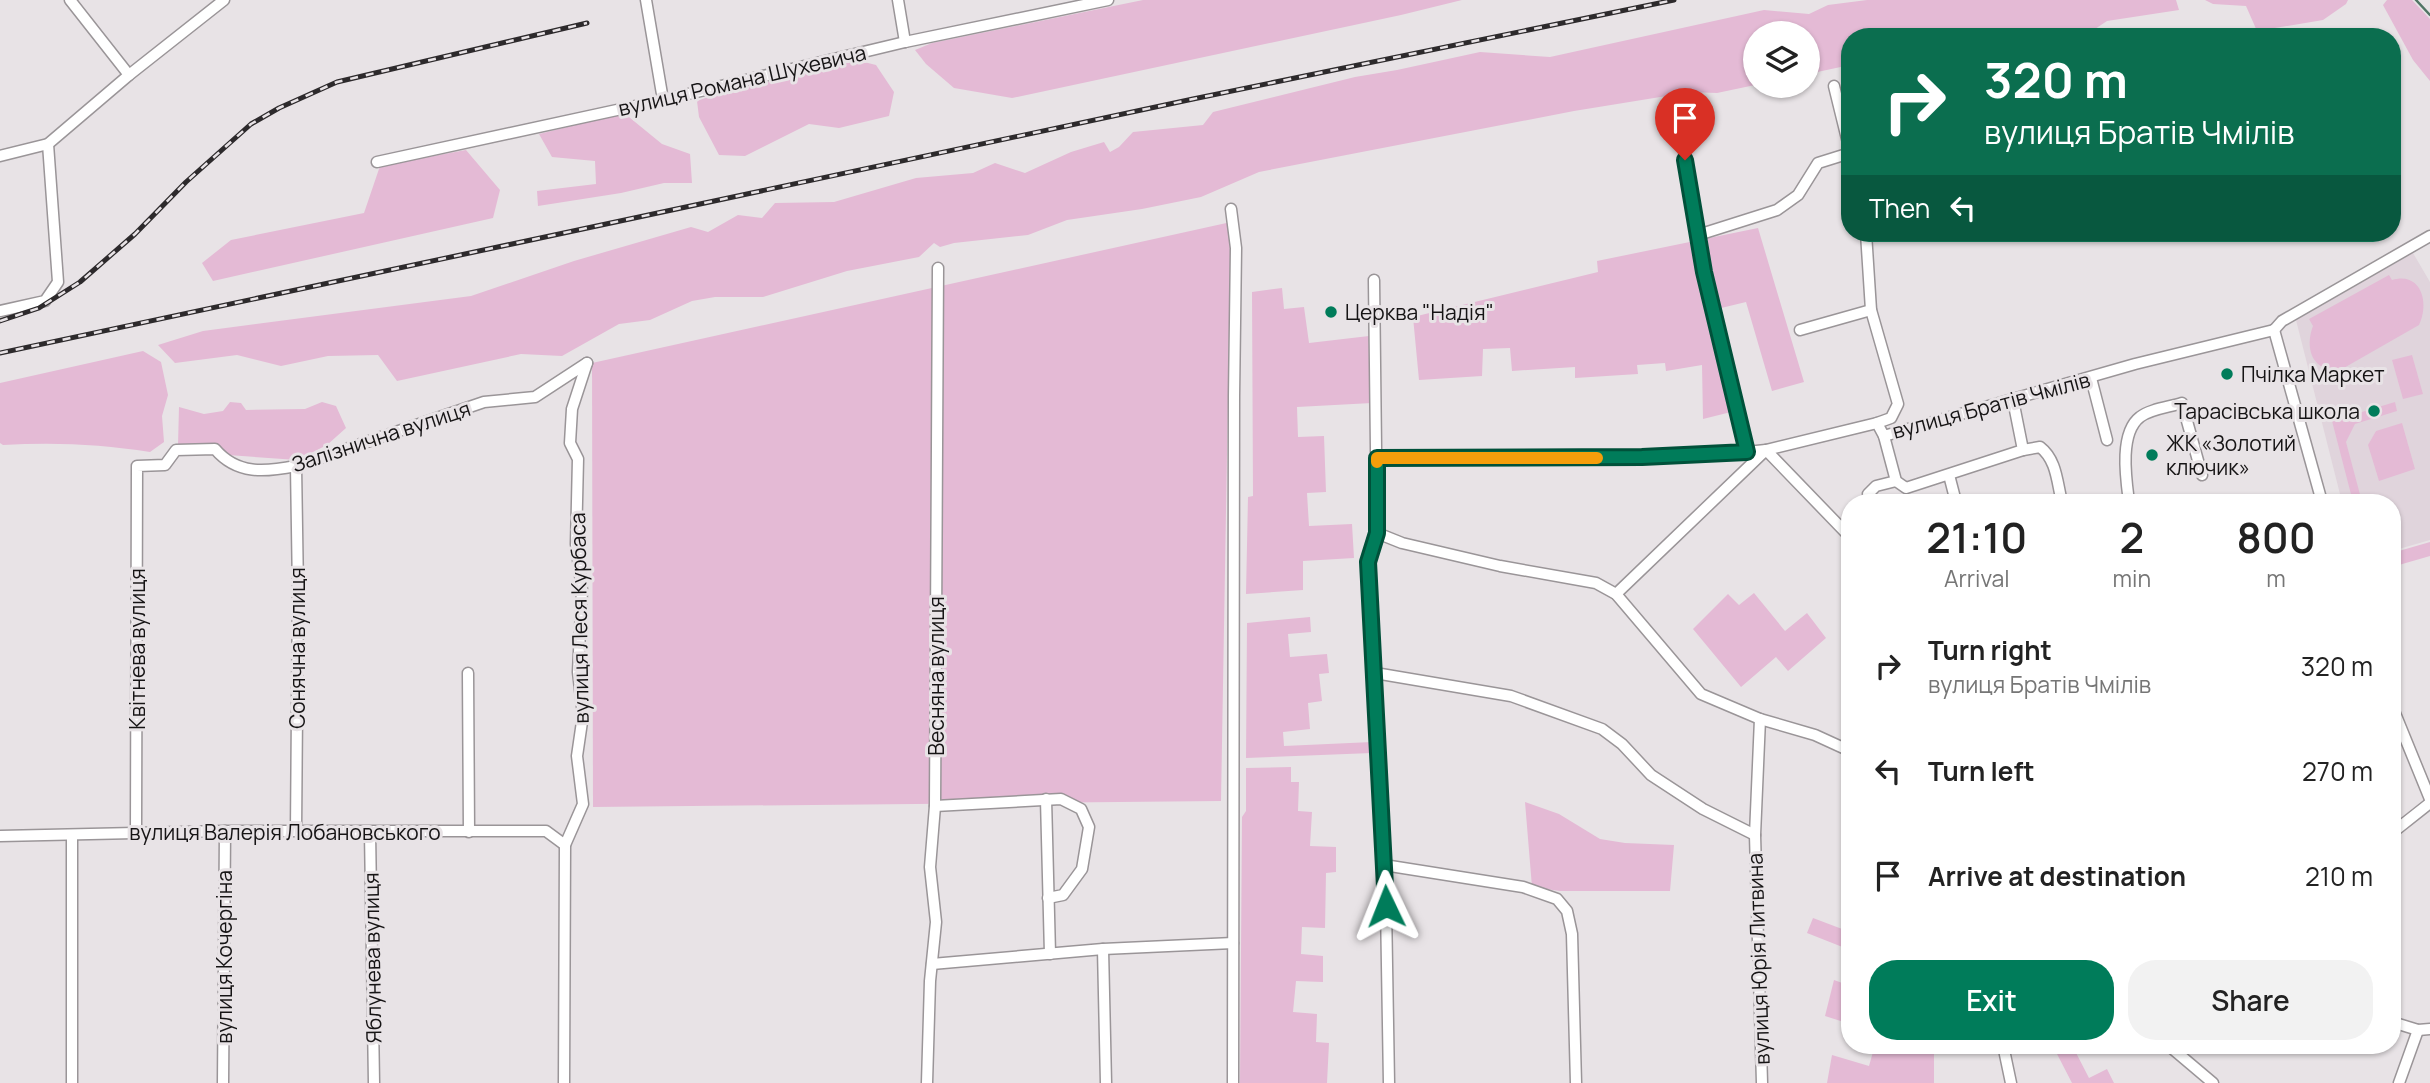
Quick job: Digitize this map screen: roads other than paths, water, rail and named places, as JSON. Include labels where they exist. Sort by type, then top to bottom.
[{"type":"street","points":[[70,0],[129,75]]},
{"type":"street","points":[[0,156],[48,144],[129,75],[224,0]]},
{"type":"street","points":[[646,0],[663,100]]},
{"type":"street","points":[[898,0],[905,42]]},
{"type":"street","name":"вулиця Романа Шухевича","points":[[377,162],[663,100],[905,42],[1108,0]]},
{"type":"street","points":[[1834,86],[1841,115]]},
{"type":"street","points":[[1695,103],[1682,139],[1704,272],[1747,452]]},
{"type":"street","points":[[0,311],[45,301],[58,282],[48,144]]},
{"type":"street","points":[[1698,235],[1777,210],[1798,195],[1818,163],[1841,155]]},
{"type":"street","points":[[1231,209],[1236,248],[1233,1083]]},
{"type":"street","points":[[2320,494],[2274,330],[2282,321],[2430,236]]},
{"type":"street","points":[[1867,242],[1871,310],[1898,404],[1891,418],[1877,423]]},
{"type":"street","name":"Весняна вулиця","points":[[927,1083],[936,922],[930,867],[935,806],[939,268]]},
{"type":"street","points":[[1374,280],[1377,533],[1368,562],[1384,865],[1389,1083]]},
{"type":"street","points":[[1800,330],[1871,310]]},
{"type":"street","name":"вулиця Братів Чмілів","points":[[1377,458],[1642,457],[1747,452],[1766,450],[1877,423],[1884,436],[2135,364],[2274,330]]},
{"type":"street","name":"Залізнична вулиця","points":[[137,466],[166,465],[176,450],[215,449],[225,461],[242,468],[272,470],[296,466],[484,402],[535,397],[587,363]]},
{"type":"street","name":"вулиця Леся Курбаса","points":[[564,1083],[565,845],[583,804],[577,756],[583,715],[578,672],[582,590],[576,544],[578,459],[570,443],[572,409],[587,363]]},
{"type":"street","points":[[2091,378],[2107,440]]},
{"type":"street","points":[[2013,400],[2024,450]]},
{"type":"street","points":[[2126,494],[2124,461],[2132,425],[2142,415],[2182,403],[2202,475]]},
{"type":"street","points":[[1884,436],[1896,481],[1906,488],[2040,447],[2053,463],[2060,494]]},
{"type":"street","points":[[1616,594],[1766,450],[1841,528]]},
{"type":"street","name":"Квітнева вулиця","points":[[136,832],[137,466]]},
{"type":"street","name":"Сонячна вулиця","points":[[296,466],[296,831]]},
{"type":"street","points":[[1950,475],[1954,494]]},
{"type":"street","points":[[1868,494],[1876,486],[1896,481]]},
{"type":"street","points":[[1377,533],[1402,543],[1488,563],[1596,583],[1616,594],[1701,694],[1760,719],[1815,735],[1841,747]]},
{"type":"street","points":[[468,673],[469,832]]},
{"type":"street","name":"вулиця Юрія Литвина","points":[[1375,673],[1511,696],[1602,729],[1622,744],[1651,775],[1703,810],[1755,835]]},
{"type":"street","name":"вулиця Юрія Литвина","points":[[1760,719],[1755,835],[1762,1083]]},
{"type":"street","points":[[2401,728],[2430,801],[2401,825]]},
{"type":"street","points":[[1046,799],[1050,954]]},
{"type":"street","points":[[935,806],[1061,799],[1081,809],[1088,827],[1082,869],[1063,895],[1048,898]]},
{"type":"street","name":"вулиця Валерія Лобановського","points":[[0,836],[225,831],[546,831],[565,845]]},
{"type":"street","name":"вулиця Кочергіна","points":[[223,1083],[225,831]]},
{"type":"street","name":"Яблунева вулиця","points":[[370,832],[374,1083]]},
{"type":"street","points":[[72,835],[72,1083]]},
{"type":"street","points":[[1384,865],[1523,887],[1557,899],[1567,911],[1572,934],[1576,1083]]},
{"type":"street","points":[[932,964],[1103,949],[1233,943]]},
{"type":"street","points":[[1103,949],[1105,1083]]},
{"type":"street","points":[[2399,1083],[2424,1029],[2401,1024]]},
{"type":"street","points":[[2005,1054],[2011,1083]]},
{"type":"street","points":[[2179,1054],[2213,1083]]},
{"type":"waterway","points":[[2416,0],[2430,15]]},
{"type":"railway","points":[[0,353],[1193,99],[1674,0]]},
{"type":"railway","points":[[0,321],[39,308],[80,282],[251,124],[279,108],[337,82],[587,23]]},
{"type":"place","name":"Церква \"Надія\"","points":[[1331,312]]},
{"type":"place","name":"Пчілка Маркет","points":[[2227,374]]},
{"type":"place","name":"Тарасівська школа","points":[[2374,411]]},
{"type":"place","name":"ЖК «Золотий ключик»","points":[[2152,455]]}]
